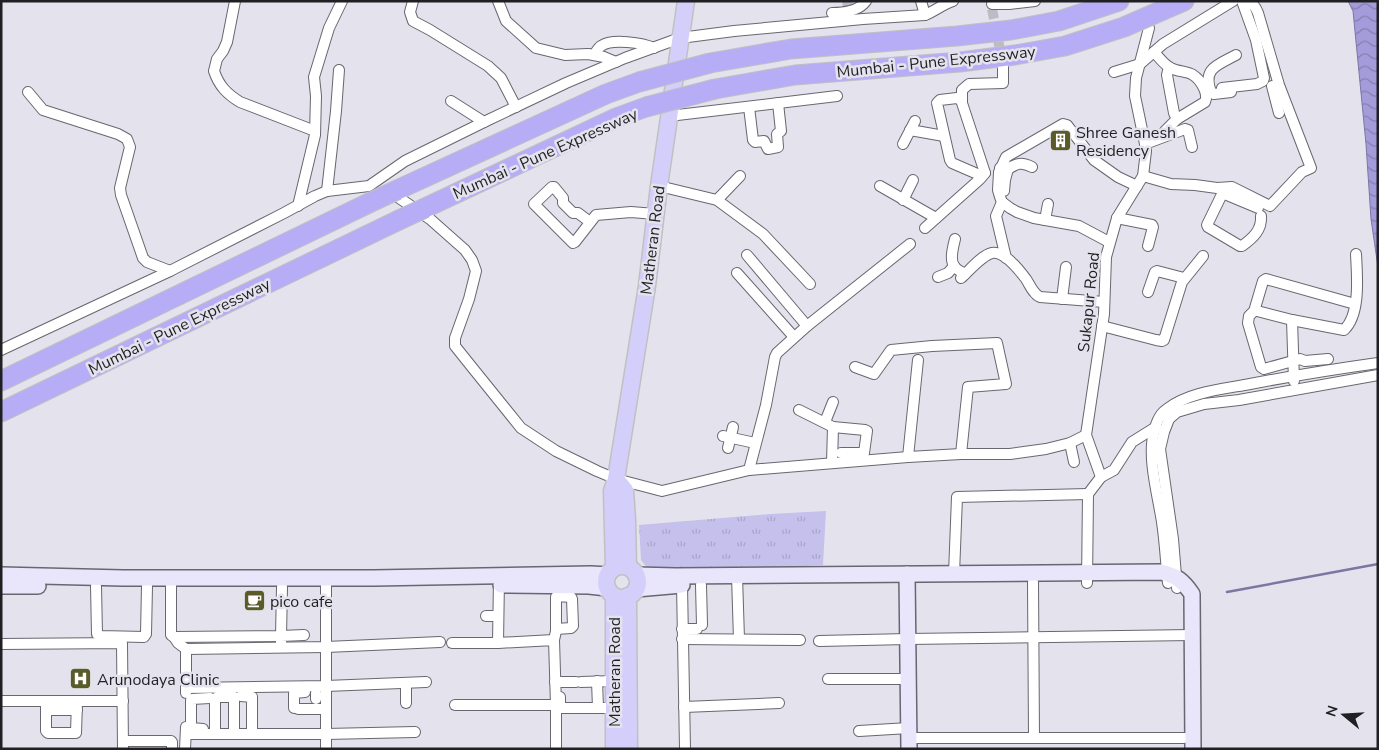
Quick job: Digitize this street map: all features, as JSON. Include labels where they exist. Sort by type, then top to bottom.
[{"type":"highway","name":"Mumbai - Pune Expressway","points":[[1,381],[369,203],[606,94],[639,82],[710,63],[792,49],[1011,30],[1059,21],[1119,1]]},
{"type":"highway","name":"Mumbai - Pune Expressway","points":[[1,412],[399,220],[616,118],[646,107],[715,89],[795,75],[960,62],[1065,46],[1124,27],[1184,1]]},
{"type":"main road","name":"Matheran Road","points":[[629,749],[621,582],[612,490],[616,478],[647,286],[655,214],[686,1]]},
{"type":"main road","name":"Matheran Road","points":[[614,749],[606,708],[614,681],[621,582]]},
{"type":"street","points":[[235,1],[227,42],[217,59],[214,71],[220,85],[228,96],[240,102],[315,130]]},
{"type":"street","points":[[298,206],[315,130],[316,96],[314,77],[329,28],[342,1]]},
{"type":"street","points":[[413,1],[410,12],[413,22],[430,30],[488,66],[501,78],[516,107]]},
{"type":"street","points":[[498,1],[506,21],[536,48],[565,55],[594,55],[616,62]]},
{"type":"street","points":[[1,350],[170,271],[315,196],[327,191],[369,186],[405,162],[484,122],[616,62],[680,38],[848,14],[866,1]]},
{"type":"street","points":[[921,1],[924,15]]},
{"type":"street","points":[[832,14],[924,15],[953,1]]},
{"type":"street","points":[[989,5],[1035,1]]},
{"type":"street","points":[[1114,72],[1140,64],[1163,44],[1233,1]]},
{"type":"street","points":[[1222,88],[1257,84],[1263,81],[1264,78],[1256,40],[1242,1]]},
{"type":"street","points":[[1249,1],[1255,6],[1258,13],[1276,86],[1279,113]]},
{"type":"street","name":"Sukapur Road","points":[[1101,477],[1086,434],[1102,326],[1106,257],[1109,242],[1117,218],[1144,181],[1146,151],[1135,96],[1136,78],[1149,28]]},
{"type":"street","points":[[594,55],[600,46],[605,43],[624,41],[645,44],[654,48]]},
{"type":"street","points":[[1154,52],[1169,67],[1196,76],[1207,93],[1205,102],[1177,120],[1165,131]]},
{"type":"street","points":[[1236,55],[1215,66],[1210,72],[1207,79],[1211,92],[1221,94],[1276,86]]},
{"type":"street","points":[[983,175],[962,101],[962,90],[969,84],[1003,82],[1003,65]]},
{"type":"street","points":[[1169,67],[1167,75],[1177,120]]},
{"type":"street","points":[[327,191],[339,70]]},
{"type":"street","points":[[1109,242],[1079,226],[1056,219],[1034,218],[1010,208],[1006,199],[998,190],[1006,157],[1063,124],[1067,125],[1094,160],[1118,177],[1217,188],[1224,190],[1260,212],[1258,232],[1242,246],[1208,227],[1224,190],[1232,187],[1270,206],[1302,172],[1311,168],[1276,86]]},
{"type":"street","points":[[28,92],[43,110],[118,134],[127,139],[130,147],[120,188],[121,195],[143,258],[147,262],[170,271]]},
{"type":"street","points":[[669,116],[837,96]]},
{"type":"street","points":[[962,101],[957,98],[937,102],[950,160],[952,163],[983,175]]},
{"type":"street","points":[[451,101],[484,122]]},
{"type":"street","points":[[749,107],[753,140],[755,142],[764,141],[768,149],[778,147],[778,134],[781,131],[778,103]]},
{"type":"street","points":[[903,144],[912,126],[944,136]]},
{"type":"street","points":[[1145,144],[1185,129],[1188,130],[1192,147]]},
{"type":"street","points":[[925,228],[983,175],[1017,163],[1032,167]]},
{"type":"street","points":[[722,207],[740,176]]},
{"type":"street","points":[[903,200],[914,180]]},
{"type":"street","points":[[376,182],[430,219],[465,250],[472,260],[476,271],[455,338],[455,346],[505,409],[521,428],[556,451],[616,478],[662,490],[749,470],[908,457],[1010,454],[1046,449],[1070,443],[1086,434]]},
{"type":"street","points":[[659,186],[722,207],[763,234],[810,284]]},
{"type":"street","points":[[880,186],[936,218]]},
{"type":"street","points":[[590,222],[578,213],[573,213],[563,203],[563,198],[554,187],[534,204],[573,243],[596,215],[631,212],[655,214]]},
{"type":"street","points":[[1006,199],[996,216],[1006,258]]},
{"type":"street","points":[[1048,204],[1056,219]]},
{"type":"street","points":[[1117,218],[1152,225],[1148,246]]},
{"type":"street","points":[[956,240],[953,246],[952,262],[963,276],[984,257],[992,253],[998,254],[1011,261],[1026,278],[1037,296],[1104,302]]},
{"type":"street","points":[[749,470],[777,353],[794,337],[910,244]]},
{"type":"street","points":[[1256,310],[1292,320],[1344,330],[1348,326],[1356,304],[1358,281],[1356,254]]},
{"type":"street","points":[[747,255],[808,326]]},
{"type":"street","points":[[1102,326],[1156,340],[1164,340],[1184,278],[1203,256]]},
{"type":"street","points":[[938,277],[948,273],[954,266]]},
{"type":"street","points":[[1062,299],[1066,267]]},
{"type":"street","points":[[1148,292],[1156,271],[1184,278]]},
{"type":"street","points":[[737,273],[794,337]]},
{"type":"street","points":[[1328,359],[1305,361],[1300,359],[1264,369],[1261,367],[1248,323],[1249,316],[1256,310],[1263,281],[1266,279],[1356,304]]},
{"type":"street","points":[[1292,320],[1295,390]]},
{"type":"street","points":[[855,367],[874,374],[891,350],[997,343],[1006,384],[968,387],[961,454]]},
{"type":"street","points":[[908,457],[918,360]]},
{"type":"street","points":[[859,731],[909,738],[1187,745],[1188,636],[1182,596],[1172,581],[1152,459],[1152,445],[1158,419],[1165,410],[1190,397],[1226,388],[1378,362]]},
{"type":"street","points":[[1172,581],[1173,539],[1160,449],[1169,419],[1177,412],[1204,404],[1239,400],[1378,374]]},
{"type":"street","points":[[832,463],[829,425],[833,402]]},
{"type":"street","points":[[799,410],[829,425],[865,430],[867,432],[864,453],[841,453]]},
{"type":"street","points":[[733,427],[727,440],[755,443]]},
{"type":"street","points":[[1087,578],[1088,494],[1101,477],[1114,470],[1132,442],[1156,427]]},
{"type":"street","points":[[1070,443],[1074,462]]},
{"type":"street","points":[[954,574],[957,498],[1088,494]]},
{"type":"street","points":[[908,579],[954,574],[1172,581]]},
{"type":"street","points":[[1,576],[326,582],[499,580],[589,586],[676,576],[737,580],[908,579],[1033,582],[1087,578]]},
{"type":"street","points":[[908,579],[909,738]]},
{"type":"street","points":[[498,643],[499,580]]},
{"type":"street","points":[[621,582],[701,585],[737,580]]},
{"type":"street","points":[[737,580],[739,639]]},
{"type":"street","points":[[1,586],[282,587],[326,582]]},
{"type":"street","points":[[326,582],[326,647],[321,693],[326,709],[326,749]]},
{"type":"street","points":[[1031,742],[1033,582]]},
{"type":"street","points":[[682,585],[685,749]]},
{"type":"street","points":[[682,634],[699,627],[701,585]]},
{"type":"street","points":[[96,586],[97,634],[101,636],[144,637],[146,634],[146,586]]},
{"type":"street","points":[[171,586],[171,635],[186,649],[326,647],[440,642]]},
{"type":"street","points":[[281,648],[282,587]]},
{"type":"street","points":[[486,616],[498,616]]},
{"type":"street","points":[[682,634],[739,639],[800,640]]},
{"type":"street","points":[[174,637],[304,635]]},
{"type":"street","points":[[452,643],[498,643],[555,635],[560,708],[606,708],[597,681]]},
{"type":"street","points":[[818,641],[908,638],[1188,636]]},
{"type":"street","points":[[1,644],[122,643],[125,745],[171,740],[172,749]]},
{"type":"street","points":[[186,649],[186,688],[188,714],[192,729],[215,732],[326,734],[415,732]]},
{"type":"street","points":[[828,679],[909,679]]},
{"type":"street","points":[[558,682],[614,681]]},
{"type":"street","points":[[186,749],[188,714],[191,700],[203,695],[321,693],[426,682]]},
{"type":"street","points":[[556,749],[558,682]]},
{"type":"street","points":[[406,683],[406,704]]},
{"type":"street","points":[[186,688],[203,695]]},
{"type":"street","points":[[321,693],[314,691],[294,692],[296,708],[326,709]]},
{"type":"street","points":[[234,730],[236,694]]},
{"type":"street","points":[[215,732],[216,698],[236,694],[252,697],[252,732]]},
{"type":"street","points":[[1,701],[46,705],[77,705],[123,701]]},
{"type":"street","points":[[684,707],[779,702]]},
{"type":"street","points":[[46,705],[46,731],[48,733],[76,733],[77,705]]},
{"type":"street","points":[[455,705],[556,705]]},
{"type":"street","points":[[186,734],[234,730],[252,732]]},
{"type":"green space","points":[[826,511],[823,565],[688,572],[650,571],[641,560],[639,525]]},
{"type":"water","points":[[1348,1],[1378,1],[1378,267],[1371,219],[1353,11]]},
{"type":"waterway","points":[[1227,592],[1378,564]]},
{"type":"tunnel","points":[[847,1],[848,9]]},
{"type":"tunnel","points":[[992,9],[1002,60]]},
{"type":"place","name":"Shree Ganesh Residency","points":[[1060,141]]},
{"type":"place","name":"pico cafe","points":[[254,601]]},
{"type":"place","name":"Arunodaya Clinic","points":[[81,679]]}]
